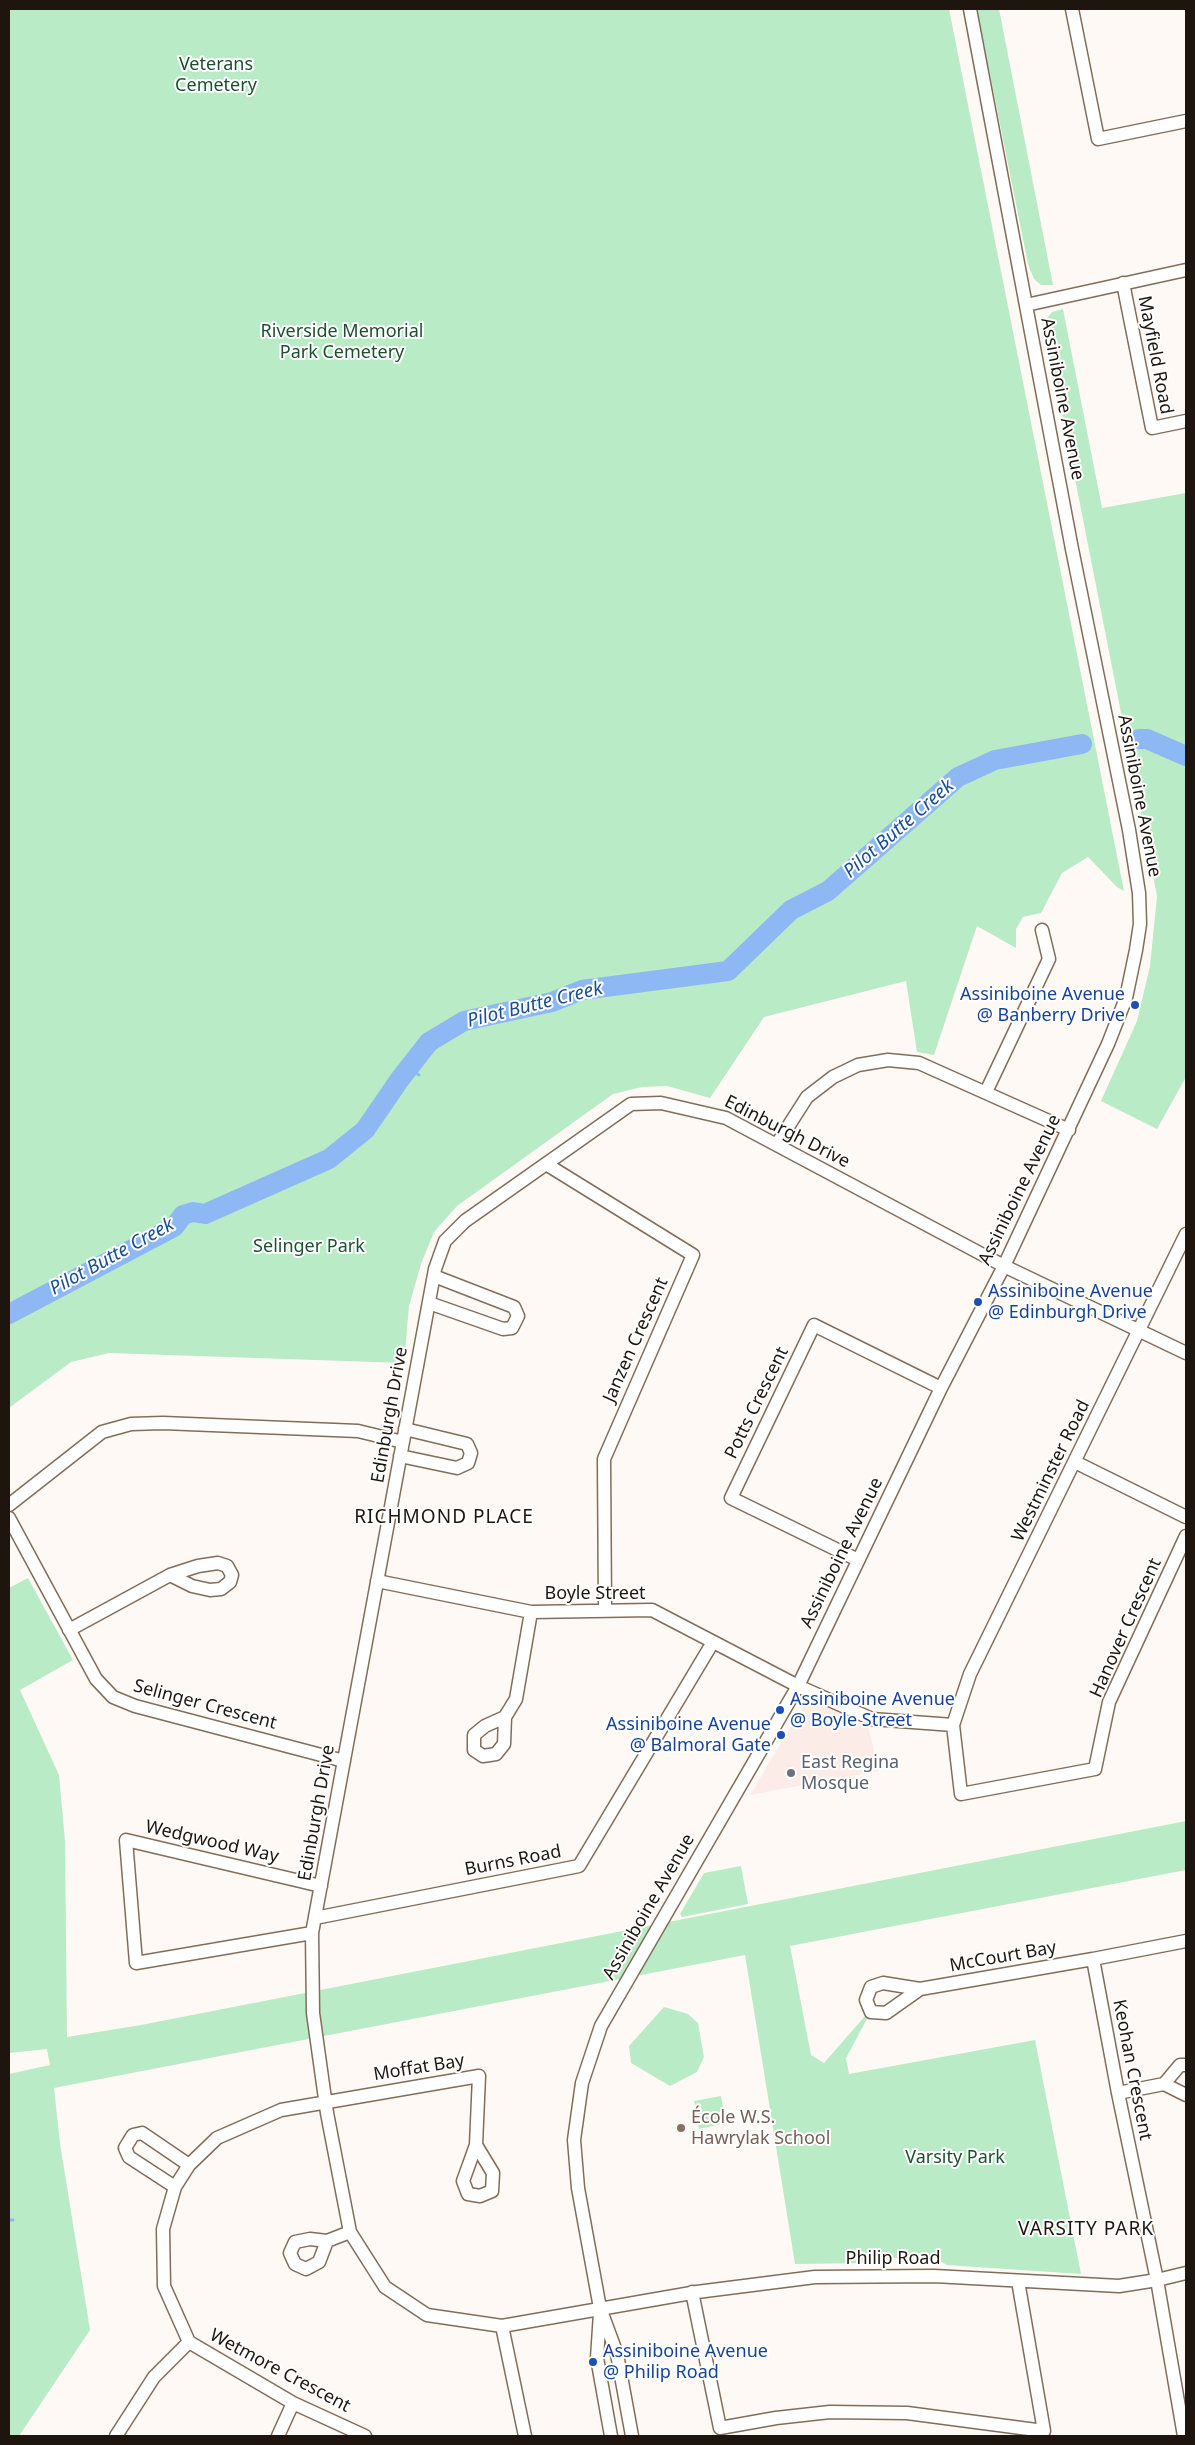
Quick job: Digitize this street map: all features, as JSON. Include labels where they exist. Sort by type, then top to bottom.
[{"type":"street","name":"Assiniboine Avenue","points":[[632,2436],[617,2354],[600,2308],[580,2198],[574,2140],[582,2083],[601,2026],[798,1686],[941,1388],[1004,1266],[1108,1044],[1126,998],[1140,924],[1139,893],[1129,830],[1072,549],[970,9]]},
{"type":"street","points":[[1072,9],[1098,139],[1186,122]]},
{"type":"street","points":[[1026,305],[1186,270]]},
{"type":"street","name":"Mayfield Road","points":[[1123,283],[1152,428],[1186,421]]},
{"type":"street","points":[[986,1092],[1049,959],[1042,930]]},
{"type":"street","points":[[777,1144],[808,1097],[832,1077],[858,1065],[888,1060],[919,1062],[1068,1130]]},
{"type":"street","name":"Edinburgh Drive","points":[[600,2308],[502,2326],[427,2315],[385,2288],[350,2232],[326,2101],[313,2013],[312,1933],[434,1276],[445,1241],[458,1228],[631,1104],[661,1103],[726,1118],[1004,1266],[1186,1353]]},
{"type":"street","name":"Janzen Crescent","points":[[546,1164],[693,1255],[604,1459],[605,1610]]},
{"type":"street","name":"Westminster Road","points":[[952,1725],[970,1674],[1186,1234]]},
{"type":"street","points":[[429,1303],[503,1329],[512,1328],[518,1316],[514,1307],[434,1276]]},
{"type":"street","name":"Potts Crescent","points":[[858,1560],[731,1498],[814,1325],[941,1388]]},
{"type":"street","points":[[9,1505],[102,1432],[131,1424],[163,1423],[358,1431],[403,1442]]},
{"type":"street","points":[[400,1456],[457,1468],[468,1463],[471,1453],[466,1444],[405,1428]]},
{"type":"street","points":[[1075,1462],[1186,1517]]},
{"type":"street","name":"Selinger Crescent","points":[[9,1518],[96,1679],[114,1697],[135,1706],[344,1760]]},
{"type":"street","name":"Hanover Crescent","points":[[952,1725],[961,1794],[1095,1769],[1109,1702],[1186,1536]]},
{"type":"street","points":[[69,1630],[170,1575]]},
{"type":"street","name":"Boyle Street","points":[[377,1581],[531,1612],[652,1610],[798,1686],[872,1719],[952,1725]]},
{"type":"street","points":[[505,1717],[516,1699],[531,1612]]},
{"type":"street","name":"Burns Road","points":[[315,1918],[579,1866],[713,1642]]},
{"type":"street","name":"Wedgwood Way","points":[[312,1933],[136,1963],[126,1840],[321,1886]]},
{"type":"street","points":[[1093,1959],[1186,1941]]},
{"type":"street","name":"McCourt Bay","points":[[920,1989],[1093,1959]]},
{"type":"street","name":"Keohan Crescent","points":[[1093,1959],[1118,2093],[1157,2280],[1184,2436]]},
{"type":"street","points":[[1164,2084],[1180,2065],[1186,2065]]},
{"type":"street","name":"Moffat Bay","points":[[326,2101],[480,2076],[476,2145]]},
{"type":"street","points":[[1118,2093],[1164,2084],[1186,2095]]},
{"type":"street","name":"Wetmore Crescent","points":[[326,2101],[280,2110],[217,2138],[189,2166],[175,2187],[163,2229],[164,2286],[189,2342],[293,2402],[365,2436]]},
{"type":"street","points":[[175,2187],[129,2157],[125,2148],[134,2135],[142,2133],[189,2166]]},
{"type":"street","points":[[327,2241],[350,2232]]},
{"type":"street","name":"Philip Road","points":[[600,2308],[752,2283],[825,2277],[934,2276],[1119,2286],[1186,2273]]},
{"type":"street","points":[[692,2292],[720,2428],[776,2418],[830,2412],[906,2413],[1044,2431],[1018,2281]]},
{"type":"street","name":"Assiniboine Avenue","points":[[600,2308],[597,2358],[611,2436]]},
{"type":"street","points":[[502,2326],[525,2436]]},
{"type":"street","points":[[116,2436],[154,2378],[189,2342]]},
{"type":"street","points":[[278,2436],[293,2402]]},
{"type":"shaded area","points":[[811,1700],[818,1701],[868,1726],[879,1771],[750,1795],[803,1706]]},
{"type":"green space","points":[[9,9],[949,9],[1124,891],[1117,887],[1088,857],[1062,873],[1041,913],[1023,917],[1016,929],[1016,948],[977,926],[934,1055],[917,1052],[906,981],[764,1017],[710,1098],[667,1086],[642,1087],[613,1094],[457,1206],[434,1232],[421,1264],[409,1306],[404,1363],[109,1353],[71,1362],[9,1408]]},
{"type":"green space","points":[[977,9],[999,9],[1053,285],[1041,285],[1034,279],[1028,264]]},
{"type":"green space","points":[[1063,309],[1102,508],[1186,493],[1186,1077],[1157,1129],[1101,1101],[1137,1021],[1150,966],[1157,896],[1045,326],[1046,319],[1052,312]]},
{"type":"green space","name":"Varsity Park","points":[[28,1578],[73,1660],[20,1690],[59,1775],[65,1841],[67,2037],[141,2025],[1186,1821],[1186,1870],[790,1946],[811,2055],[824,2063],[866,2015],[868,2017],[846,2058],[849,2074],[1035,2040],[1081,2274],[947,2265],[935,2258],[881,2258],[868,2263],[795,2264],[745,1955],[54,2088],[60,2143],[90,2330],[19,2436],[9,2436],[9,2074],[50,2065],[47,2049],[9,2053],[9,1588]]},
{"type":"green space","points":[[741,1866],[748,1904],[682,1917],[680,1914],[704,1873]]},
{"type":"green space","points":[[664,2007],[688,2014],[698,2023],[704,2057],[697,2072],[670,2086],[631,2063],[629,2046]]},
{"type":"green space","points":[[721,2096],[726,2123],[699,2129],[694,2101]]},
{"type":"waterway","name":"Pilot Butte Creek","points":[[1139,739],[1147,739],[1186,756]]},
{"type":"waterway","name":"Pilot Butte Creek","points":[[9,1314],[174,1227],[183,1215],[193,1212],[205,1214],[329,1159],[365,1130],[400,1079],[429,1042],[464,1021],[552,1002],[582,990],[728,971],[791,910],[828,891],[958,777],[995,760],[1082,744]]},
{"type":"waterway","points":[[406,1073],[414,1072],[419,1075]]},
{"type":"place","name":"Assiniboine Avenue @ Banberry Drive","points":[[1135,1005]]},
{"type":"place","name":"Assiniboine Avenue @ Edinburgh Drive","points":[[978,1302]]},
{"type":"place","name":"Assiniboine Avenue @ Boyle Street","points":[[780,1710]]},
{"type":"place","name":"Assiniboine Avenue @ Balmoral Gate","points":[[781,1735]]},
{"type":"place","name":"East Regina Mosque","points":[[791,1773]]},
{"type":"place","name":"École W.S. Hawrylak School","points":[[681,2128]]},
{"type":"place","name":"Assiniboine Avenue @ Philip Road","points":[[593,2362]]},
{"type":"district","name":"RICHMOND PLACE","points":[[444,1518]]},
{"type":"district","name":"VARSITY PARK","points":[[1086,2230]]},
{"type":"park label","name":"Veterans Cemetery","points":[[216,75]]},
{"type":"park label","name":"Riverside Memorial Park Cemetery","points":[[342,342]]},
{"type":"park label","name":"Selinger Park","points":[[309,1247]]}]
